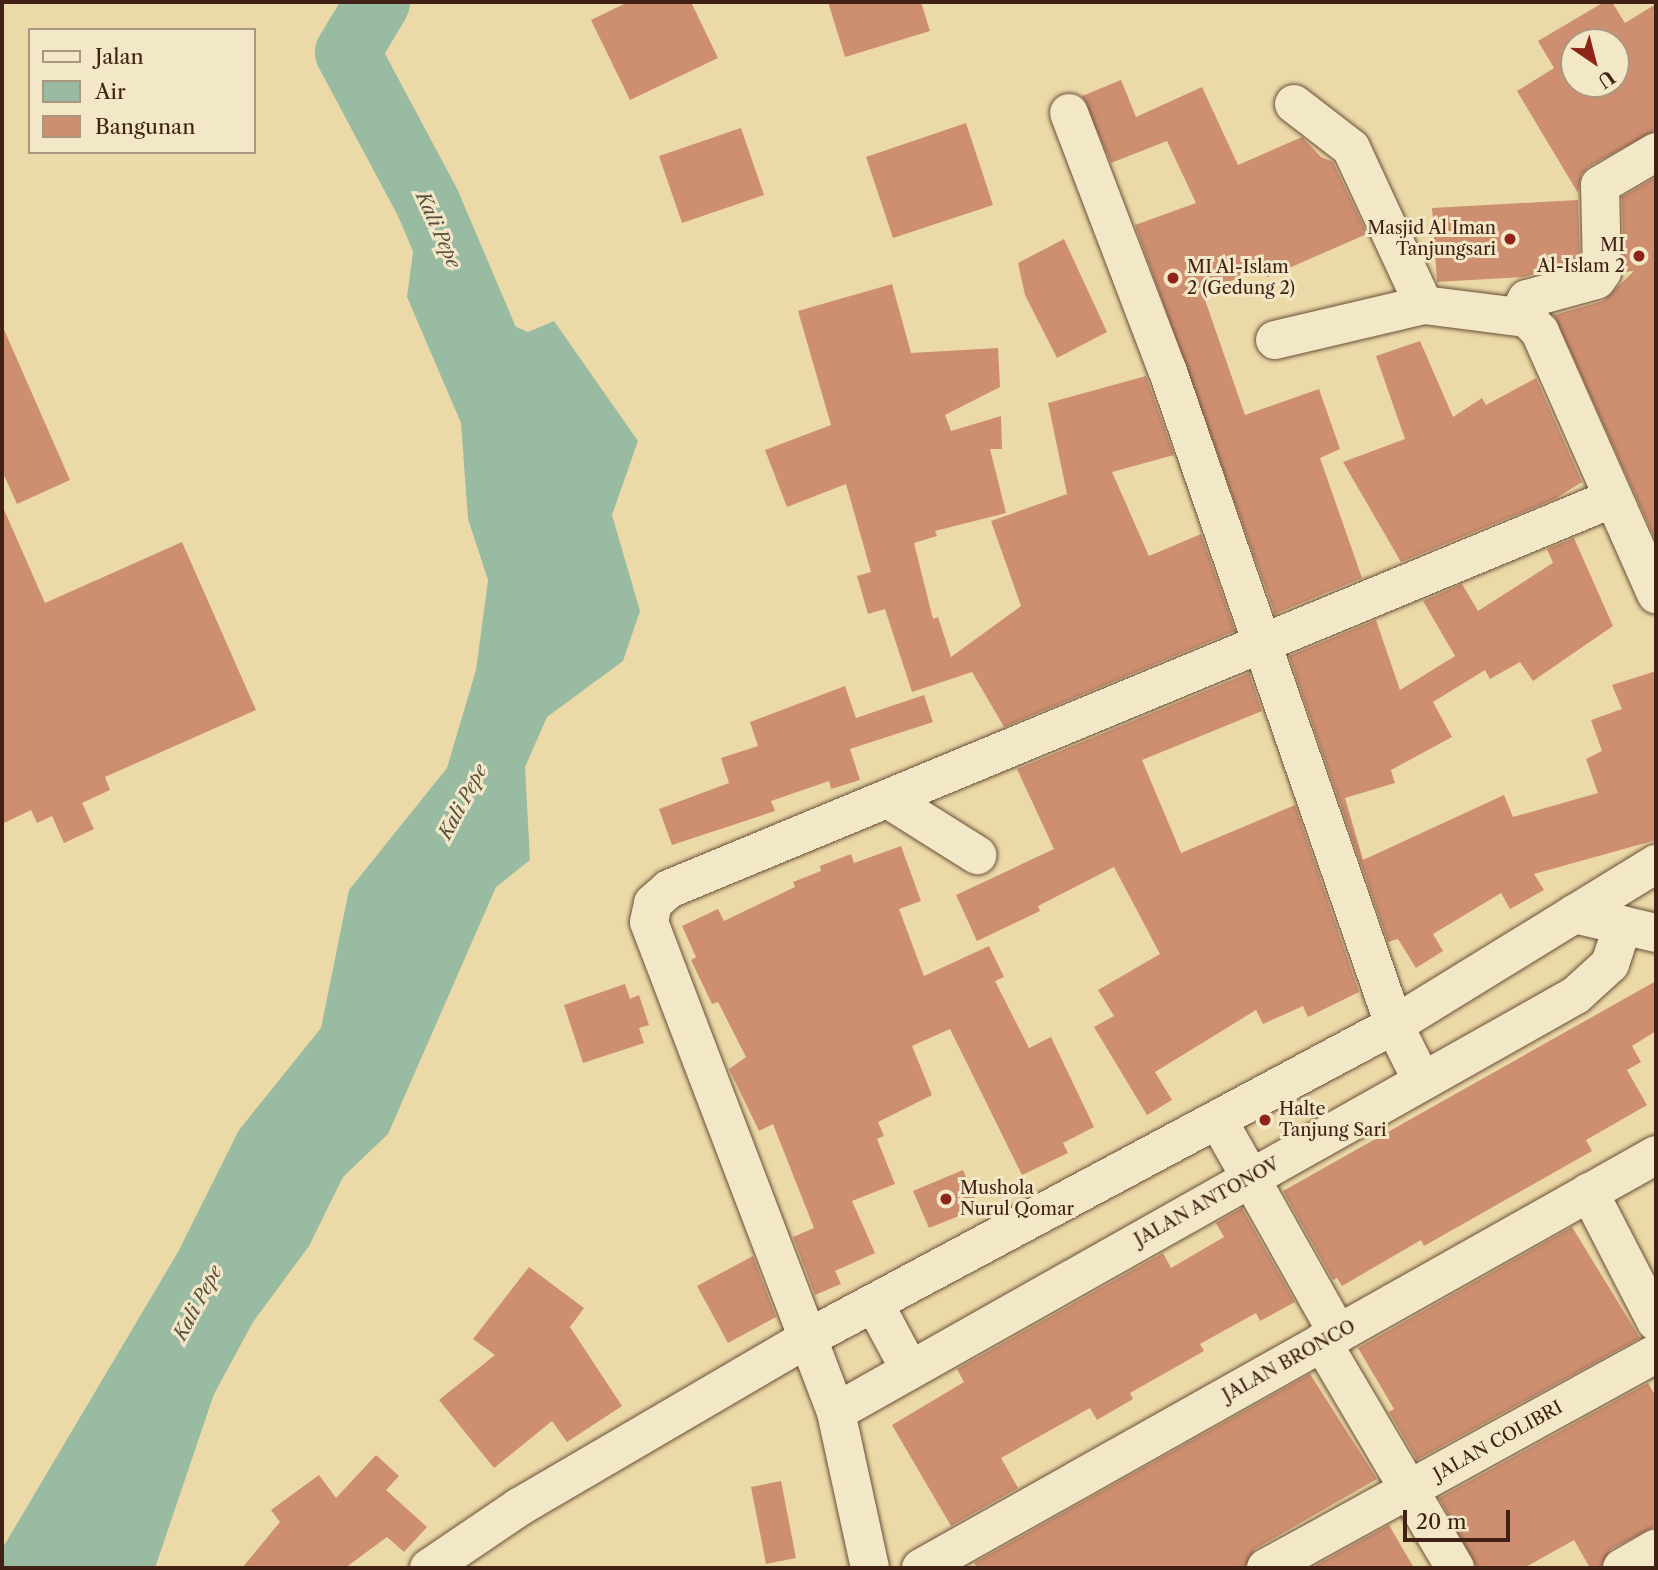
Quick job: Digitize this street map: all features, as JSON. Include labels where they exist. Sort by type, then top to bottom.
[{"type":"street","points":[[1294,104],[1351,148],[1424,305]]},
{"type":"street","points":[[1069,113],[1167,369],[1394,1025],[1422,1081]]},
{"type":"street","points":[[1519,314],[1527,299],[1596,281],[1602,272],[1600,186],[1656,152]]},
{"type":"street","points":[[1275,340],[1424,305],[1519,314],[1540,332],[1611,499],[1656,594]]},
{"type":"street","points":[[870,1568],[836,1412],[648,916],[653,903],[669,889],[891,801],[1611,499]]},
{"type":"street","points":[[891,801],[977,855]]},
{"type":"street","points":[[429,1568],[519,1507],[808,1338],[1394,1025],[1656,864]]},
{"type":"street","points":[[1574,914],[1640,929]]},
{"type":"street","name":"JALAN ANTONOV","points":[[836,1412],[1586,987],[1640,929]]},
{"type":"street","points":[[1217,1120],[1251,1178],[1330,1338],[1455,1568]]},
{"type":"street","name":"JALAN BRONCO","points":[[921,1568],[1656,1155]]},
{"type":"street","points":[[1589,1192],[1656,1322]]},
{"type":"street","points":[[874,1303],[910,1370]]},
{"type":"street","name":"JALAN COLIBRI","points":[[1266,1568],[1656,1354]]},
{"type":"street","points":[[1622,1568],[1656,1548]]},
{"type":"water","points":[[413,252],[432,265],[472,307],[528,332],[554,321],[638,441],[612,515],[640,611],[623,661],[547,717],[525,767],[530,860],[496,887],[388,1134],[343,1177],[309,1246],[253,1322],[214,1394],[155,1568],[2,1568],[2,1549],[178,1252],[239,1130],[321,1028],[349,890],[447,768],[476,670],[488,580],[468,519],[461,423],[407,297]]},
{"type":"building","points":[[628,2],[691,2],[718,58],[630,100],[591,20]]},
{"type":"building","points":[[828,2],[921,2],[930,31],[845,57]]},
{"type":"building","points":[[1604,2],[1612,2],[1625,23],[1656,4],[1656,130],[1588,167],[1581,175],[1578,193],[1517,91],[1554,68],[1538,41],[1560,28]]},
{"type":"building","points":[[1121,80],[1136,117],[1202,87],[1238,165],[1302,137],[1321,157],[1333,162],[1367,234],[1268,277],[1263,266],[1203,294],[1245,415],[1319,389],[1340,449],[1320,458],[1362,578],[1275,614],[1135,225],[1196,203],[1167,141],[1111,163],[1082,96]]},
{"type":"building","points":[[966,123],[993,205],[893,238],[866,157]]},
{"type":"building","points":[[741,128],[764,195],[682,223],[659,156]]},
{"type":"building","points":[[1656,177],[1656,541],[1554,315],[1603,301],[1634,271],[1624,272],[1622,197]]},
{"type":"building","name":"Masjid Al Iman Tanjungsari","points":[[1578,200],[1580,262],[1523,277],[1437,282],[1432,208]]},
{"type":"building","points":[[1064,239],[1107,332],[1057,358],[1025,295],[1018,263]]},
{"type":"building","points":[[892,284],[911,353],[998,348],[1000,387],[945,415],[951,431],[1001,416],[1002,449],[990,449],[1006,513],[935,531],[937,536],[914,543],[933,619],[938,617],[951,657],[1021,606],[991,521],[1067,494],[1048,403],[1146,376],[1174,455],[1112,472],[1149,556],[1201,534],[1235,631],[1004,727],[972,672],[912,692],[885,609],[868,614],[857,576],[871,572],[846,484],[787,507],[765,450],[831,425],[798,311]]},
{"type":"building","points":[[2,325],[70,480],[17,504],[2,471]]},
{"type":"building","points":[[1420,341],[1453,417],[1482,398],[1486,405],[1536,378],[1582,482],[1555,499],[1401,562],[1343,462],[1405,439],[1376,356]]},
{"type":"building","points":[[2,505],[45,603],[182,542],[256,710],[105,777],[110,790],[82,803],[94,829],[64,843],[52,816],[37,823],[31,810],[2,824]]},
{"type":"building","points":[[1574,538],[1613,626],[1533,681],[1520,662],[1490,679],[1485,670],[1433,702],[1452,737],[1391,770],[1395,783],[1345,798],[1363,860],[1504,795],[1513,817],[1598,793],[1586,759],[1602,751],[1591,720],[1622,709],[1612,685],[1656,671],[1656,840],[1534,874],[1544,890],[1510,909],[1501,893],[1433,934],[1443,951],[1416,968],[1398,939],[1388,942],[1289,656],[1376,620],[1400,690],[1455,656],[1423,601],[1462,584],[1478,611],[1553,563],[1547,549]]},
{"type":"building","points":[[1249,673],[1262,711],[1142,760],[1181,853],[1295,805],[1359,992],[1308,1017],[1303,1006],[1263,1024],[1256,1010],[1155,1072],[1172,1100],[1147,1115],[1094,1027],[1114,1016],[1098,990],[1160,954],[1114,867],[1038,906],[1040,911],[977,941],[956,895],[1054,849],[1017,769]]},
{"type":"building","points":[[845,686],[856,718],[924,695],[933,722],[850,749],[860,780],[831,789],[829,781],[771,801],[775,811],[672,845],[659,809],[729,783],[721,758],[758,746],[750,722]]},
{"type":"building","points":[[901,846],[921,901],[899,909],[924,976],[989,946],[1004,977],[995,981],[1029,1048],[1051,1037],[1094,1127],[1063,1143],[1068,1153],[1022,1175],[950,1029],[912,1046],[932,1095],[878,1122],[884,1136],[877,1139],[895,1184],[852,1201],[875,1253],[835,1271],[841,1284],[815,1295],[793,1237],[814,1228],[773,1124],[759,1131],[729,1069],[746,1057],[718,1002],[712,1004],[691,960],[696,957],[682,926],[718,909],[724,921],[795,887],[793,882],[821,871],[820,866],[851,854],[854,863]]},
{"type":"building","points":[[1656,981],[1656,1031],[1632,1046],[1641,1062],[1627,1070],[1647,1105],[1586,1140],[1592,1151],[1424,1246],[1421,1240],[1342,1286],[1337,1278],[1333,1280],[1283,1191]]},
{"type":"building","points":[[625,984],[630,999],[639,995],[649,1025],[639,1028],[644,1043],[583,1063],[564,1005]]},
{"type":"building","name":"Mushola Nurul Qomar","points":[[963,1170],[979,1208],[929,1228],[913,1191]]},
{"type":"building","points":[[1242,1208],[1295,1302],[1260,1321],[1256,1313],[1200,1344],[1204,1351],[1130,1393],[1133,1399],[1097,1420],[1090,1408],[1001,1458],[1018,1488],[951,1526],[892,1425],[964,1382],[957,1369],[1163,1253],[1171,1268],[1224,1237],[1216,1223]]},
{"type":"building","points":[[1572,1227],[1640,1338],[1417,1460],[1389,1412],[1394,1409],[1358,1348]]},
{"type":"building","points":[[753,1256],[776,1317],[728,1343],[697,1286]]},
{"type":"building","points":[[529,1267],[584,1308],[570,1327],[622,1406],[567,1442],[552,1421],[494,1468],[439,1400],[495,1355],[473,1339]]},
{"type":"building","points":[[1310,1374],[1377,1479],[1255,1549],[1244,1568],[977,1568],[974,1563]]},
{"type":"building","points":[[1648,1383],[1656,1397],[1656,1526],[1611,1549],[1600,1568],[1590,1568],[1574,1540],[1524,1568],[1477,1568],[1439,1498]]},
{"type":"building","points":[[376,1455],[399,1476],[386,1490],[427,1527],[404,1552],[387,1537],[345,1568],[242,1568],[280,1522],[271,1510],[319,1475],[336,1498]]},
{"type":"building","points":[[781,1481],[796,1558],[766,1564],[751,1487]]},
{"type":"building","points":[[1389,1525],[1414,1568],[1311,1568]]},
{"type":"waterway","name":"Kali Pepe","points":[[377,2],[347,52],[428,204],[506,388]]},
{"type":"place","name":"Masjid Al Iman Tanjungsari","points":[[1510,239]]},
{"type":"place","name":"MI Al-Islam 2","points":[[1639,256]]},
{"type":"place","name":"MI Al-Islam 2 (Gedung 2)","points":[[1173,278]]},
{"type":"place","name":"Halte Tanjung Sari","points":[[1265,1120]]},
{"type":"place","name":"Mushola Nurul Qomar","points":[[946,1199]]}]
